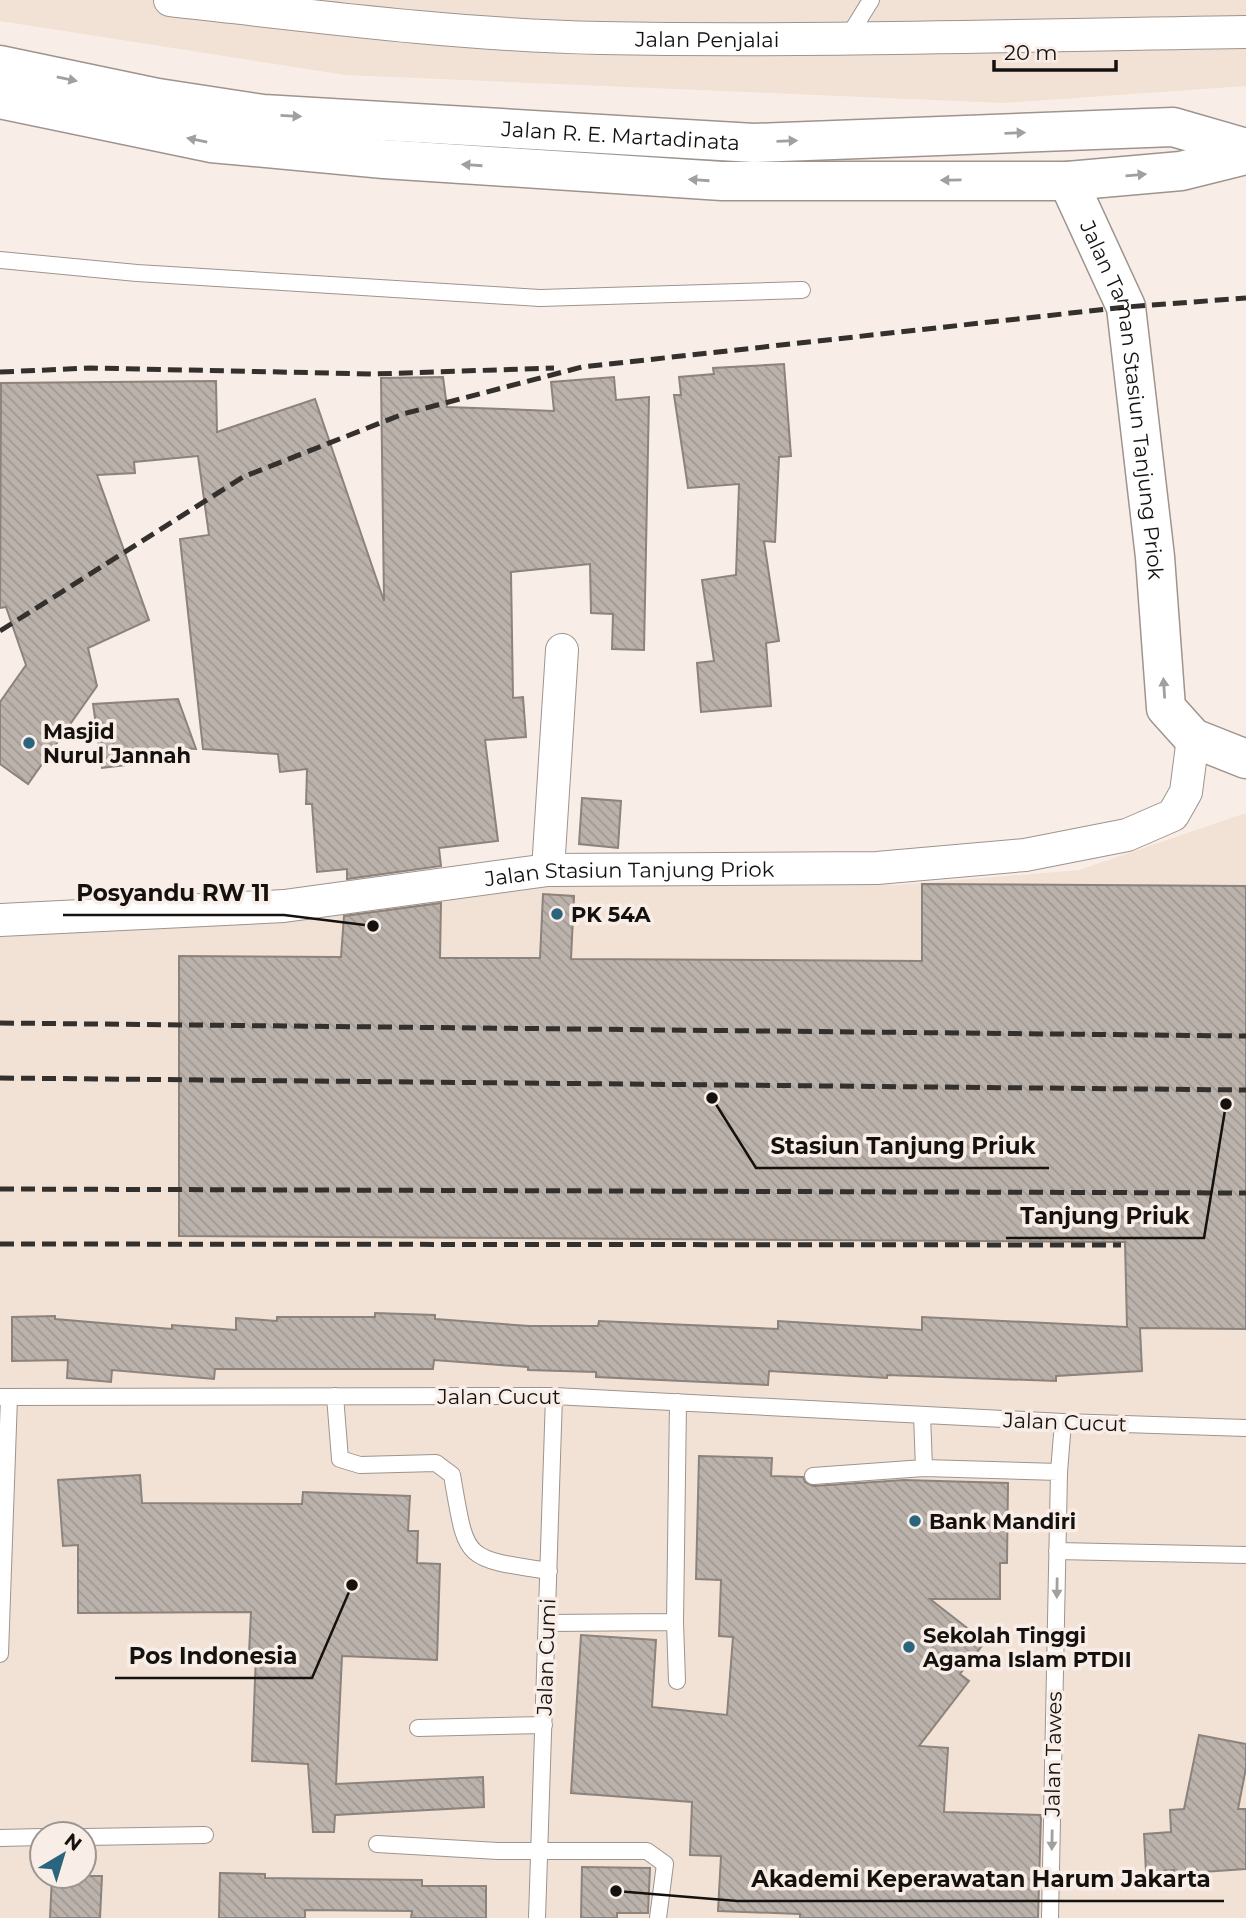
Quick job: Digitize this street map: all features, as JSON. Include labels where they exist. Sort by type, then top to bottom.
[{"type":"highway","name":"Jalan R. E. Martadinata","points":[[0,65],[158,98],[263,114],[754,143],[1172,127],[1246,148]]},
{"type":"highway","name":"Jalan R. E. Martadinata","points":[[0,99],[211,143],[384,159],[722,181],[1068,181]]},
{"type":"highway","points":[[1068,181],[1181,171],[1246,155]]},
{"type":"highway","name":"Jalan Taman Stasiun Tanjung Priok","points":[[1068,181],[1125,307],[1155,557],[1166,708],[1194,738],[1246,759]]},
{"type":"street","name":"Jalan Penjalai","points":[[170,0],[460,30],[572,37],[847,39],[1246,32]]},
{"type":"street","points":[[548,870],[562,650]]},
{"type":"street","name":"Jalan Stasiun Tanjung Priok","points":[[0,919],[284,906],[548,870],[877,868],[1025,855],[1114,838],[1173,815],[1186,792],[1194,738]]},
{"type":"lane","points":[[847,39],[871,0]]},
{"type":"lane","points":[[0,260],[137,272],[540,298],[802,290]]},
{"type":"lane","name":"Jalan Cucut","points":[[0,1654],[5,1397],[554,1395],[1063,1422],[1246,1428]]},
{"type":"lane","name":"Jalan Cumi","points":[[537,1918],[554,1395]]},
{"type":"lane","points":[[335,1396],[340,1459],[360,1465],[436,1463],[452,1475],[465,1542],[477,1557],[548,1571]]},
{"type":"lane","points":[[677,1681],[675,1622],[678,1402]]},
{"type":"lane","points":[[922,1415],[924,1468]]},
{"type":"lane","name":"Jalan Tawes","points":[[1050,1918],[1059,1472],[1063,1422]]},
{"type":"lane","points":[[813,1476],[924,1468],[1059,1472]]},
{"type":"lane","points":[[1057,1551],[1246,1555]]},
{"type":"lane","points":[[547,1623],[675,1622]]},
{"type":"lane","points":[[418,1728],[544,1725]]},
{"type":"lane","points":[[98,1837],[205,1835]]},
{"type":"lane","points":[[0,1838],[28,1837]]},
{"type":"lane","points":[[377,1844],[540,1851],[647,1851],[664,1864],[658,1918]]},
{"type":"shaded area","points":[[0,0],[1246,0],[1246,86],[1004,103],[345,75],[0,21]]},
{"type":"shaded area","points":[[1246,813],[1246,1918],[0,1918],[0,927],[533,881],[895,885],[1079,870]]},
{"type":"building","points":[[784,364],[791,456],[779,457],[775,542],[764,541],[779,641],[766,643],[771,706],[701,712],[697,663],[714,661],[702,580],[736,575],[739,484],[688,488],[674,395],[681,395],[679,377],[714,374],[713,368]]},
{"type":"building","points":[[443,377],[447,407],[554,411],[551,382],[614,377],[616,400],[649,397],[644,650],[612,649],[613,614],[591,613],[590,564],[511,572],[513,698],[523,697],[526,737],[485,740],[498,841],[439,848],[441,866],[347,879],[347,869],[317,872],[312,804],[306,804],[307,769],[280,772],[278,754],[203,749],[180,539],[209,535],[198,456],[134,462],[135,473],[97,475],[149,620],[88,648],[97,686],[28,784],[0,764],[0,702],[26,665],[6,607],[0,608],[1,383],[216,381],[217,432],[315,399],[384,601],[381,378]]},
{"type":"building","points":[[178,699],[196,749],[176,748],[177,759],[102,768],[93,704]]},
{"type":"building","points":[[582,798],[621,801],[618,848],[579,844]]},
{"type":"building","points":[[922,884],[1246,886],[1246,1329],[1140,1328],[1142,1371],[1056,1376],[1056,1381],[887,1375],[887,1378],[769,1371],[768,1385],[596,1377],[596,1372],[528,1370],[528,1367],[434,1360],[433,1369],[215,1369],[214,1379],[112,1370],[111,1382],[67,1378],[68,1360],[12,1361],[12,1317],[55,1316],[55,1319],[172,1329],[172,1325],[236,1330],[236,1318],[277,1321],[277,1317],[375,1317],[375,1313],[435,1315],[435,1319],[529,1326],[598,1326],[599,1321],[778,1329],[778,1321],[922,1330],[922,1317],[1127,1327],[1125,1242],[179,1236],[179,956],[341,957],[344,916],[441,903],[440,958],[540,958],[543,894],[574,896],[571,959],[922,961]]},
{"type":"building","points":[[699,1456],[772,1458],[771,1476],[803,1477],[805,1482],[813,1486],[904,1480],[1008,1483],[1007,1563],[1000,1563],[1000,1599],[930,1599],[985,1642],[960,1674],[969,1681],[919,1746],[948,1748],[944,1812],[1041,1815],[1038,1918],[800,1918],[800,1914],[718,1911],[721,1856],[690,1855],[692,1802],[571,1793],[581,1635],[656,1640],[652,1707],[727,1715],[733,1637],[719,1636],[721,1580],[696,1579]]},
{"type":"building","points":[[140,1475],[142,1503],[302,1504],[303,1492],[410,1496],[408,1531],[418,1531],[417,1563],[440,1564],[437,1660],[342,1656],[336,1784],[483,1777],[484,1807],[335,1815],[334,1832],[313,1832],[308,1764],[252,1761],[256,1653],[249,1653],[251,1612],[78,1613],[78,1545],[63,1546],[58,1480]]},
{"type":"building","points":[[1199,1735],[1246,1744],[1246,1768],[1238,1809],[1246,1809],[1246,1869],[1174,1874],[1174,1870],[1146,1872],[1144,1834],[1171,1832],[1170,1810],[1184,1809]]},
{"type":"building","points":[[582,1867],[650,1868],[648,1913],[617,1913],[617,1918],[581,1918]]},
{"type":"building","points":[[220,1873],[265,1874],[265,1878],[422,1880],[422,1886],[486,1886],[486,1918],[411,1918],[412,1911],[305,1910],[305,1918],[219,1918]]},
{"type":"building","points":[[98,1876],[102,1876],[100,1918],[50,1918],[51,1890],[98,1890]]},
{"type":"railway","points":[[0,631],[243,477],[403,414],[582,367],[1126,307],[1246,298]]},
{"type":"railway","points":[[0,372],[91,368],[374,374],[554,368]]},
{"type":"railway","points":[[0,1023],[1246,1036]]},
{"type":"railway","points":[[0,1078],[1246,1090]]},
{"type":"railway","points":[[0,1189],[1246,1193]]},
{"type":"railway","points":[[0,1244],[1121,1245]]},
{"type":"place","name":"Masjid Nurul Jannah","points":[[29,743]]},
{"type":"place","name":"PK 54A","points":[[557,914]]},
{"type":"place","name":"Posyandu RW 11","points":[[373,926]]},
{"type":"place","name":"Stasiun Tanjung Priuk","points":[[712,1098]]},
{"type":"place","name":"Tanjung Priuk","points":[[1226,1104]]},
{"type":"place","name":"Bank Mandiri","points":[[915,1521]]},
{"type":"place","name":"Pos Indonesia","points":[[352,1585]]},
{"type":"place","name":"Sekolah Tinggi Agama Islam PTDII","points":[[909,1647]]},
{"type":"place","name":"Akademi Keperawatan Harum Jakarta","points":[[616,1891]]}]
